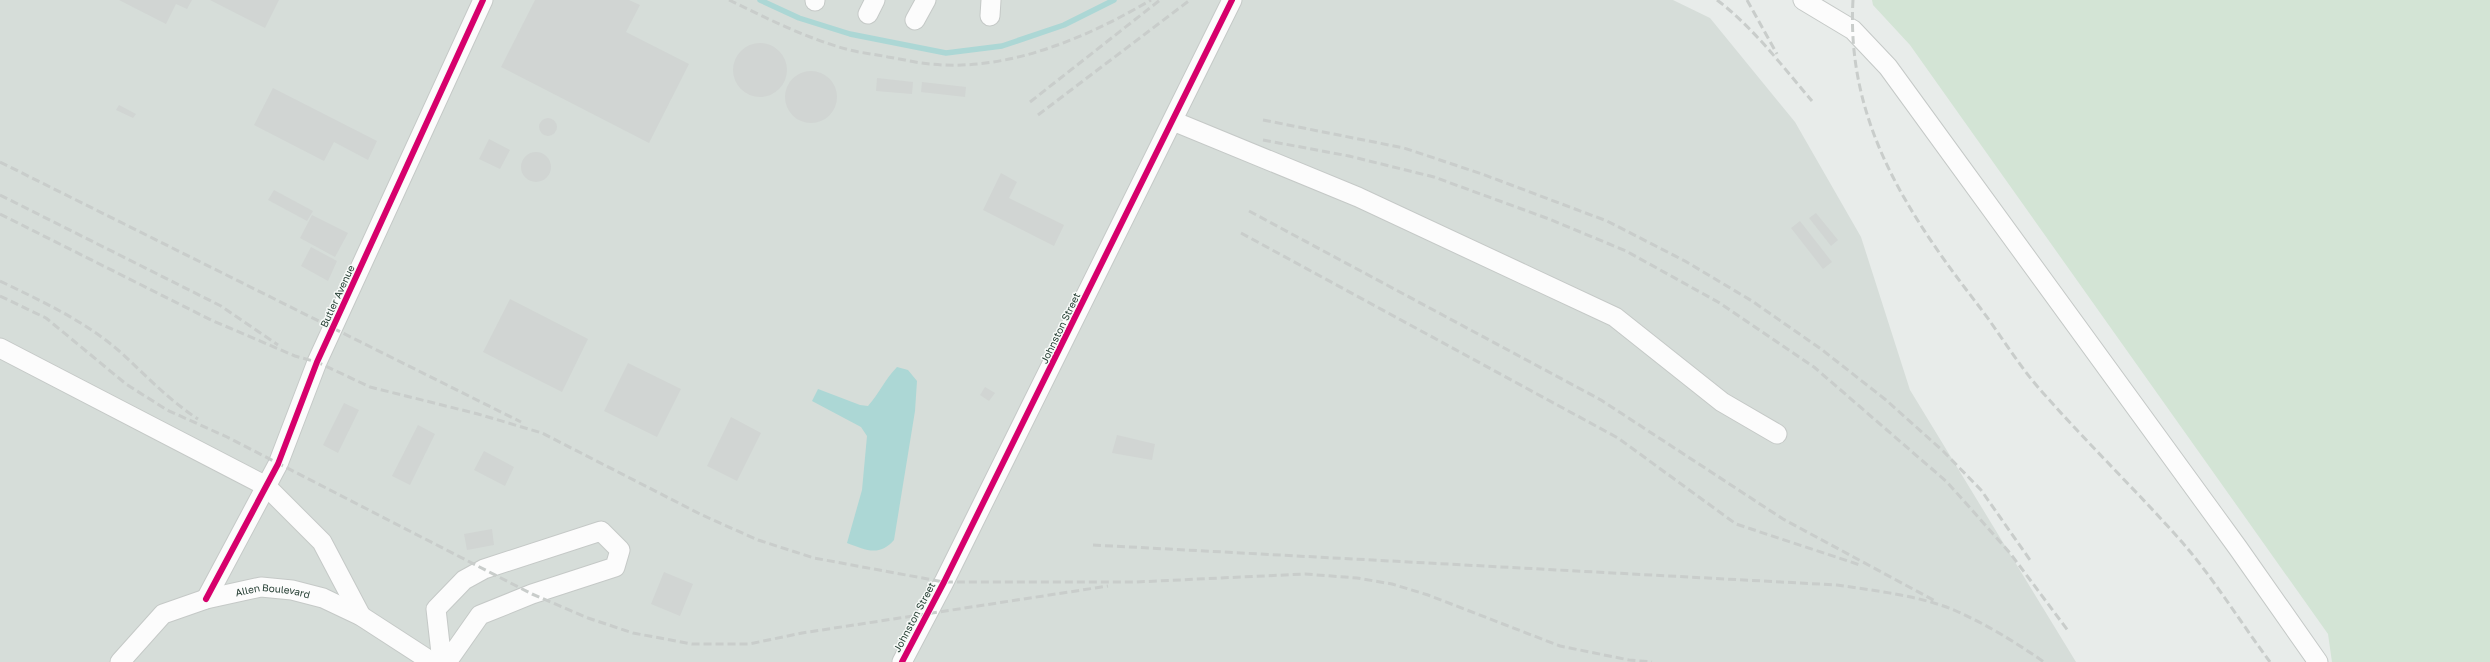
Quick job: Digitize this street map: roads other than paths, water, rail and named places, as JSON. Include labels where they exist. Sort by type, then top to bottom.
[{"type":"street","name":"Butler Avenue","points":[[206,599],[278,464],[317,362],[483,0]]},
{"type":"street","points":[[915,20],[926,0]]},
{"type":"street","name":"Johnston Street","points":[[902,662],[934,602],[1232,0]]},
{"type":"street","points":[[1803,0],[1853,30],[1888,67],[2238,548],[2318,662]]},
{"type":"street","points":[[1173,121],[1358,197],[1615,317],[1722,402],[1776,434]]},
{"type":"street","points":[[0,348],[266,486],[322,542],[361,616]]},
{"type":"street","points":[[442,662],[436,609],[464,580],[484,569],[601,531],[620,550],[615,567],[532,594],[480,616],[447,662]]},
{"type":"street","name":"Allen Boulevard","points":[[120,662],[163,614],[206,599],[261,588],[292,590],[323,598],[361,616],[432,662]]},
{"type":"water","points":[[897,367],[908,370],[917,381],[915,411],[894,540],[883,549],[866,550],[847,543],[862,490],[867,436],[861,427],[812,401],[818,389],[860,405],[868,406]]},
{"type":"waterway","points":[[760,0],[799,18],[850,34],[946,53],[1002,46],[1064,25],[1114,0]]},
{"type":"railway","points":[[729,0],[801,33],[856,52],[920,63],[959,65],[988,63],[1045,49],[1100,27],[1151,0]]},
{"type":"railway","points":[[1030,102],[1160,0]]},
{"type":"railway","points":[[1038,115],[1190,0]]},
{"type":"railway","points":[[1717,0],[1755,35],[1812,101]]},
{"type":"railway","points":[[1747,0],[1777,54]]},
{"type":"railway","points":[[1853,0],[1853,44],[1860,86],[1871,125],[1886,163],[1905,200],[1928,236],[2029,376],[2072,425],[2194,556],[2270,662]]},
{"type":"railway","points":[[1263,120],[1404,148],[1482,174],[1607,221],[1685,261],[1752,301],[1821,349],[1886,400],[1943,451],[1981,490],[2030,560]]},
{"type":"railway","points":[[1263,140],[1349,156],[1434,177],[1549,219],[1626,251],[1718,302],[1814,367],[1947,482],[2010,553],[2069,632]]},
{"type":"railway","points":[[0,162],[521,422]]},
{"type":"railway","points":[[0,195],[221,306],[278,345]]},
{"type":"railway","points":[[1249,211],[1601,400],[1783,519],[1937,602]]},
{"type":"railway","points":[[0,214],[211,320],[295,356],[317,362],[370,387],[478,414],[542,433],[702,515],[758,540],[814,558],[944,582],[1136,582],[1305,574],[1357,578],[1392,584],[1428,595],[1560,646],[1629,660],[1652,662]]},
{"type":"railway","points":[[1241,233],[1618,438],[1736,524],[1860,565]]},
{"type":"railway","points":[[0,281],[91,329],[118,350],[176,403],[198,419]]},
{"type":"railway","points":[[0,296],[46,318],[126,384],[167,410],[227,437],[532,594],[588,618],[633,633],[692,644],[749,644],[802,633],[1108,586]]},
{"type":"railway","points":[[1093,545],[1837,585],[1911,597],[1954,610],[2000,634],[2044,662]]}]
